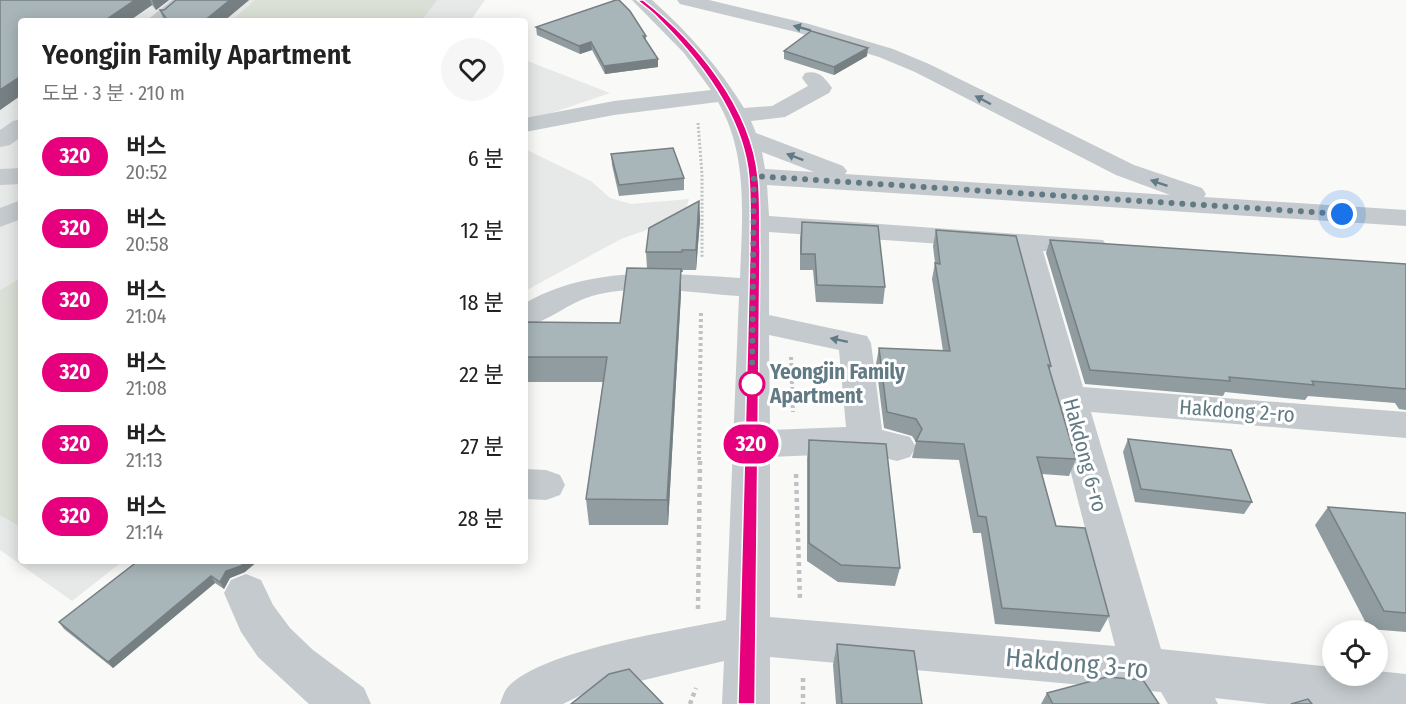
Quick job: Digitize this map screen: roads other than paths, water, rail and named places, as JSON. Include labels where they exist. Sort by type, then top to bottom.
[{"type":"street","points":[[160,18],[183,0]]},
{"type":"street","points":[[641,0],[659,15],[686,44],[724,95],[741,127],[754,176],[746,704]]},
{"type":"street","points":[[686,0],[802,28],[871,48],[922,68],[1125,170],[1234,208]]},
{"type":"street","points":[[836,19],[861,32],[871,48]]},
{"type":"street","points":[[741,127],[777,112],[821,88],[813,78]]},
{"type":"street","points":[[528,120],[693,97],[724,95]]},
{"type":"street","points":[[528,124],[552,118]]},
{"type":"street","points":[[741,127],[870,185]]},
{"type":"street","points":[[0,177],[18,176]]},
{"type":"street","points":[[754,176],[1406,218]]},
{"type":"street","points":[[0,219],[18,210]]},
{"type":"street","points":[[755,223],[1121,248]]},
{"type":"street","name":"Hakdong 6-ro","points":[[1026,242],[1069,398],[1171,682]]},
{"type":"street","points":[[528,315],[571,292],[604,284],[630,282],[754,288]]},
{"type":"street","points":[[751,444],[881,444],[855,343],[753,322]]},
{"type":"street","name":"Hakdong 2-ro","points":[[1069,398],[1406,425]]},
{"type":"street","points":[[246,593],[257,619],[273,641],[322,686],[347,704]]},
{"type":"street","name":"Hakdong 3-ro","points":[[524,704],[551,685],[577,674],[748,635],[1171,682],[1406,697]]},
{"type":"place","name":"Yeongjin Family Apartment","points":[[752,384]]}]
